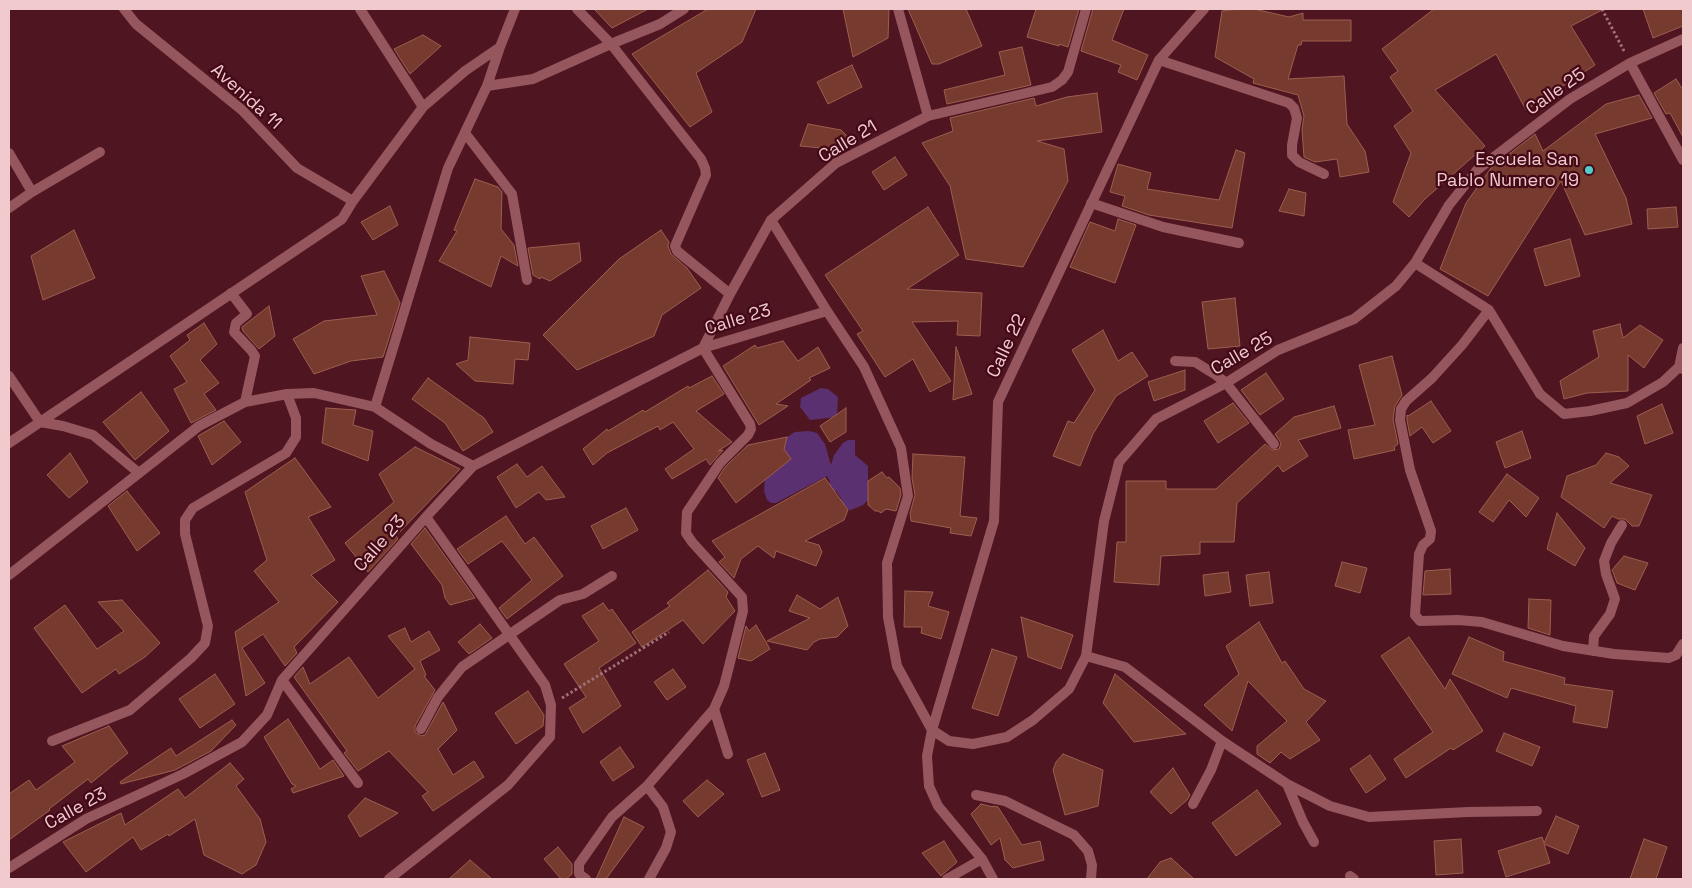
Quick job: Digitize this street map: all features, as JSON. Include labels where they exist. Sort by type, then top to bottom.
[{"type":"street","name":"Avenida 11","points":[[124,9],[136,24],[242,110],[297,168],[353,201]]},
{"type":"street","points":[[360,9],[423,107]]},
{"type":"street","points":[[375,407],[448,168],[487,86],[515,9]]},
{"type":"street","points":[[577,9],[611,44],[695,151],[705,168],[706,175],[675,246],[677,251],[730,294]]},
{"type":"street","points":[[487,86],[533,79],[660,24],[684,9]]},
{"type":"street","points":[[898,9],[928,116]]},
{"type":"street","name":"Calle 21","points":[[703,348],[771,220],[836,163],[928,116],[1052,87],[1062,80],[1068,72],[1086,9]]},
{"type":"street","name":"Calle 22","points":[[993,879],[982,860],[938,806],[928,786],[927,756],[932,730],[994,521],[998,402],[1159,60],[1204,9]]},
{"type":"street","name":"Calle 25","points":[[932,730],[949,741],[973,744],[1007,737],[1033,720],[1069,689],[1086,656],[1104,521],[1119,462],[1156,419],[1226,383],[1278,350],[1354,319],[1396,286],[1415,263],[1449,204],[1477,170],[1570,99],[1630,63],[1683,40]]},
{"type":"street","points":[[9,443],[342,219],[353,201],[423,107],[465,71],[500,47]]},
{"type":"street","points":[[1159,60],[1289,103],[1294,108],[1297,118],[1292,155],[1299,162],[1324,174]]},
{"type":"street","points":[[1630,63],[1683,160]]},
{"type":"street","points":[[465,133],[512,194],[528,280]]},
{"type":"street","points":[[9,208],[32,192],[100,152]]},
{"type":"street","points":[[9,153],[32,192]]},
{"type":"street","points":[[1090,204],[1163,227],[1239,242]]},
{"type":"street","points":[[771,220],[826,311],[864,367],[901,448],[908,496],[887,563],[888,617],[897,666],[932,730]]},
{"type":"street","points":[[1415,263],[1489,310],[1540,394],[1564,414],[1590,411],[1627,402],[1663,382],[1681,368],[1683,348]]},
{"type":"street","points":[[232,293],[247,314],[236,323],[234,332],[255,356],[245,402]]},
{"type":"street","points":[[1489,310],[1462,345],[1432,378],[1406,401],[1401,409],[1400,420],[1410,470],[1431,531],[1430,539],[1423,545],[1419,554],[1415,616],[1420,621],[1458,620],[1482,622],[1563,646],[1593,651],[1669,658],[1676,655],[1683,644]]},
{"type":"street","name":"Calle 23","points":[[9,868],[86,819],[183,774],[242,742],[267,715],[282,680],[426,517],[474,466],[703,348],[826,311]]},
{"type":"street","points":[[586,879],[579,874],[579,864],[612,817],[648,786],[714,709],[724,686],[740,621],[742,597],[686,533],[687,512],[720,463],[748,435],[751,429],[750,424],[703,348]]},
{"type":"street","points":[[1175,361],[1194,362],[1226,383],[1274,444]]},
{"type":"street","points":[[9,376],[40,422],[63,426],[93,435],[139,473]]},
{"type":"street","points":[[9,575],[200,426],[245,402],[287,394],[314,393],[375,407],[431,444],[474,466]]},
{"type":"street","points":[[52,741],[130,710],[191,658],[205,643],[208,626],[185,534],[185,520],[193,508],[286,453],[296,437],[296,418],[287,394]]},
{"type":"street","points":[[389,879],[508,785],[550,737],[551,704],[545,685],[426,517]]},
{"type":"street","points":[[1593,651],[1594,636],[1610,614],[1615,599],[1606,574],[1604,562],[1611,543],[1622,526]]},
{"type":"street","points":[[421,729],[438,697],[462,667],[560,600],[583,594],[612,576]]},
{"type":"street","points":[[1086,656],[1125,667],[1222,741],[1287,784],[1330,806],[1370,817],[1537,811]]},
{"type":"street","points":[[282,680],[358,783]]},
{"type":"street","points":[[714,709],[728,754]]},
{"type":"street","points":[[1193,804],[1211,770],[1222,741]]},
{"type":"street","points":[[1287,784],[1303,822],[1314,842]]},
{"type":"street","points":[[648,786],[662,807],[671,832],[666,848],[649,879]]},
{"type":"street","points":[[976,795],[1005,801],[1074,835],[1088,851],[1092,865],[1091,879]]},
{"type":"street","points":[[947,879],[982,860]]},
{"type":"path","points":[[1602,9],[1630,63]]},
{"type":"path","points":[[551,704],[669,632]]},
{"type":"shaded area","points":[[821,388],[828,389],[838,397],[837,417],[810,420],[800,407],[801,398]]},
{"type":"shaded area","points":[[809,431],[817,433],[825,444],[831,465],[834,455],[843,443],[848,440],[855,440],[855,455],[868,466],[868,500],[863,505],[851,510],[842,509],[841,498],[836,491],[831,491],[828,486],[830,482],[827,476],[776,503],[771,503],[767,500],[764,491],[765,476],[775,472],[791,459],[784,449],[787,437],[795,432]]},
{"type":"building","points":[[594,9],[648,9],[612,28]]},
{"type":"building","points":[[708,9],[756,9],[742,42],[696,73],[712,112],[690,127],[632,54]]},
{"type":"building","points":[[843,9],[889,9],[888,38],[853,57]]},
{"type":"building","points":[[908,9],[966,9],[982,46],[939,64],[932,64]]},
{"type":"building","points":[[1036,9],[1079,9],[1068,47],[1027,37]]},
{"type":"building","points":[[1093,9],[1124,9],[1112,40],[1148,55],[1137,80],[1118,72],[1121,65],[1081,51]]},
{"type":"building","points":[[1254,9],[1289,17],[1303,13],[1303,20],[1351,20],[1351,41],[1302,41],[1301,45],[1298,45],[1288,79],[1344,76],[1347,124],[1365,151],[1369,172],[1340,177],[1337,159],[1315,162],[1304,157],[1302,130],[1304,116],[1298,95],[1253,83],[1254,79],[1215,57],[1222,11]]},
{"type":"building","points":[[1434,9],[1604,9],[1571,26],[1595,65],[1526,110],[1496,54],[1435,90],[1485,146],[1425,199],[1409,217],[1393,202],[1411,153],[1394,126],[1413,111],[1390,77],[1398,71],[1382,49]]},
{"type":"building","points":[[1643,9],[1683,9],[1683,26],[1653,38]]},
{"type":"building","points":[[423,35],[441,46],[410,74],[394,49]]},
{"type":"building","points":[[1022,47],[1031,85],[947,104],[944,90],[1005,75],[999,52]]},
{"type":"building","points":[[852,65],[862,87],[828,104],[817,82]]},
{"type":"building","points":[[1676,79],[1683,90],[1683,137],[1670,113],[1666,114],[1654,93]]},
{"type":"building","points":[[1097,93],[1102,132],[1037,141],[1064,149],[1068,181],[1023,267],[966,259],[950,186],[922,143],[953,131],[950,118],[1034,98],[1036,106],[1067,97]]},
{"type":"building","points":[[1639,95],[1652,118],[1595,134],[1626,198],[1632,224],[1585,235],[1561,181],[1488,296],[1440,269],[1466,203],[1491,168],[1535,134],[1543,151],[1606,104]]},
{"type":"building","points":[[808,124],[841,130],[852,141],[843,150],[800,146]]},
{"type":"building","points":[[1236,150],[1245,153],[1232,228],[1149,215],[1122,206],[1125,196],[1110,192],[1118,164],[1151,173],[1147,189],[1219,200]]},
{"type":"building","points":[[895,157],[907,175],[884,190],[872,172]]},
{"type":"building","points":[[475,179],[498,187],[502,192],[501,229],[514,245],[518,266],[501,256],[491,287],[439,261],[457,231],[454,230]]},
{"type":"building","points":[[1289,189],[1306,193],[1304,216],[1279,211]]},
{"type":"building","points":[[390,206],[398,225],[373,240],[361,222]]},
{"type":"building","points":[[928,207],[959,255],[907,289],[982,293],[980,336],[957,335],[958,321],[912,322],[951,381],[930,392],[913,359],[885,377],[857,334],[863,331],[825,275]]},
{"type":"building","points":[[1676,207],[1678,227],[1648,229],[1647,209]]},
{"type":"building","points":[[1118,219],[1136,225],[1115,283],[1070,267],[1090,222],[1115,231]]},
{"type":"building","points":[[74,230],[95,278],[43,300],[31,256]]},
{"type":"building","points":[[661,230],[669,242],[668,246],[671,254],[687,268],[701,288],[662,315],[654,336],[577,370],[543,335],[619,259]]},
{"type":"building","points":[[1570,239],[1580,276],[1545,286],[1534,249]]},
{"type":"building","points":[[579,243],[581,261],[550,281],[533,275],[528,248]]},
{"type":"building","points":[[384,271],[400,303],[383,357],[351,361],[314,374],[293,339],[324,321],[377,315],[361,276]]},
{"type":"building","points":[[1235,298],[1240,346],[1208,349],[1202,302]]},
{"type":"building","points":[[269,306],[275,336],[259,349],[243,331],[242,327]]},
{"type":"building","points":[[204,323],[217,344],[200,360],[219,383],[204,394],[216,410],[191,423],[174,389],[187,382],[170,356],[190,340],[187,335]]},
{"type":"building","points":[[1620,324],[1623,338],[1640,325],[1663,340],[1644,368],[1628,355],[1628,391],[1587,393],[1564,399],[1560,381],[1599,357],[1593,331]]},
{"type":"building","points":[[1103,330],[1118,361],[1132,352],[1148,376],[1116,396],[1093,434],[1080,466],[1053,456],[1068,421],[1074,423],[1095,390],[1072,350]]},
{"type":"building","points":[[470,337],[530,343],[528,360],[515,359],[513,384],[475,381],[456,364],[468,360]]},
{"type":"building","points":[[783,341],[798,361],[818,347],[830,368],[809,378],[811,380],[776,404],[788,406],[759,425],[723,366],[755,345],[757,348]]},
{"type":"building","points":[[956,347],[972,394],[953,400]]},
{"type":"building","points":[[1392,356],[1402,395],[1395,406],[1393,419],[1398,444],[1394,447],[1395,450],[1354,459],[1348,430],[1375,425],[1359,365]]},
{"type":"building","points":[[1185,370],[1185,390],[1154,401],[1148,382]]},
{"type":"building","points":[[1266,373],[1284,399],[1260,415],[1241,390]]},
{"type":"building","points":[[712,376],[724,394],[696,411],[732,442],[718,451],[723,450],[710,465],[706,459],[672,479],[665,469],[694,449],[673,422],[660,430],[658,426],[607,453],[593,465],[583,449],[607,429],[608,431],[643,410],[645,412],[688,386],[689,388]]},
{"type":"building","points":[[428,378],[484,418],[493,432],[463,451],[445,423],[412,399]]},
{"type":"building","points":[[141,392],[169,431],[135,460],[103,422]]},
{"type":"building","points":[[1431,401],[1451,431],[1433,443],[1422,427],[1410,436],[1407,420],[1407,415]]},
{"type":"building","points":[[1233,403],[1249,423],[1218,443],[1204,421]]},
{"type":"building","points":[[1662,404],[1673,433],[1645,444],[1637,416]]},
{"type":"building","points":[[1334,406],[1341,428],[1298,440],[1308,456],[1283,472],[1278,465],[1237,503],[1234,542],[1200,542],[1200,554],[1161,556],[1159,585],[1114,582],[1117,542],[1126,542],[1126,481],[1166,481],[1166,489],[1216,489],[1265,444],[1272,450],[1279,449],[1281,443],[1275,434],[1294,417]]},
{"type":"building","points":[[326,408],[356,410],[353,425],[373,431],[368,461],[322,443]]},
{"type":"building","points":[[846,408],[846,432],[830,442],[820,426]]},
{"type":"building","points":[[224,421],[241,442],[212,465],[198,436]]},
{"type":"building","points":[[1522,431],[1531,458],[1505,468],[1496,442]]},
{"type":"building","points":[[787,437],[784,449],[791,459],[736,503],[718,478],[725,467],[748,445]]},
{"type":"building","points":[[415,447],[460,469],[396,536],[398,539],[368,572],[345,543],[394,502],[379,474]]},
{"type":"building","points":[[70,453],[88,482],[69,498],[47,475]]},
{"type":"building","points":[[1606,453],[1619,457],[1629,466],[1610,483],[1652,495],[1639,526],[1632,526],[1625,519],[1618,519],[1612,516],[1604,528],[1561,497],[1567,476],[1596,465]]},
{"type":"building","points":[[913,454],[965,457],[960,516],[977,518],[971,536],[950,533],[951,528],[911,521],[910,513],[915,495],[912,478]]},
{"type":"building","points":[[295,458],[331,507],[308,517],[335,560],[311,575],[338,602],[294,647],[297,653],[285,666],[263,634],[242,648],[265,683],[246,696],[235,632],[279,602],[254,571],[267,560],[245,492]]},
{"type":"building","points":[[517,464],[527,477],[542,466],[565,497],[546,500],[539,492],[516,508],[497,477]]},
{"type":"building","points":[[882,472],[900,488],[901,495],[896,511],[886,509],[881,513],[868,505],[868,481]]},
{"type":"building","points":[[1507,474],[1539,498],[1526,517],[1509,500],[1493,522],[1479,512]]},
{"type":"building","points":[[825,478],[848,510],[844,520],[805,541],[819,545],[822,552],[816,566],[776,551],[774,558],[758,546],[741,559],[734,578],[719,562],[725,557],[712,541]]},
{"type":"building","points":[[127,491],[160,533],[137,551],[108,506]]},
{"type":"building","points":[[626,508],[638,530],[603,549],[591,526]]},
{"type":"building","points":[[1557,513],[1585,548],[1575,566],[1547,549]]},
{"type":"building","points":[[506,516],[525,544],[534,537],[563,576],[507,619],[499,608],[532,580],[502,541],[468,564],[457,549]]},
{"type":"building","points":[[425,528],[475,598],[450,605],[445,598],[442,585],[411,544]]},
{"type":"building","points":[[1624,556],[1648,563],[1635,590],[1617,583],[1612,570]]},
{"type":"building","points":[[1342,562],[1367,568],[1360,593],[1335,586]]},
{"type":"building","points":[[1450,569],[1451,594],[1423,595],[1425,571]]},
{"type":"building","points":[[708,570],[728,592],[726,597],[735,611],[703,644],[683,620],[642,647],[632,632],[670,606],[667,603]]},
{"type":"building","points":[[1228,572],[1231,592],[1205,596],[1203,575]]},
{"type":"building","points":[[1269,572],[1273,603],[1250,606],[1246,575]]},
{"type":"building","points":[[905,591],[933,592],[928,606],[949,612],[941,639],[921,633],[922,627],[904,627]]},
{"type":"building","points":[[797,595],[820,609],[838,597],[848,626],[837,637],[820,639],[814,642],[807,650],[767,641],[810,618],[789,611]]},
{"type":"building","points":[[1529,599],[1551,600],[1550,635],[1528,628]]},
{"type":"building","points":[[122,600],[160,643],[145,657],[119,674],[116,669],[82,693],[34,628],[65,605],[97,649],[124,631],[98,602]]},
{"type":"building","points":[[603,603],[609,611],[612,609],[636,643],[599,668],[621,706],[583,733],[569,708],[586,697],[564,664],[599,641],[582,616]]},
{"type":"building","points":[[1021,617],[1073,635],[1061,669],[1028,657]]},
{"type":"building","points":[[1259,622],[1282,663],[1285,661],[1304,689],[1326,701],[1306,722],[1320,740],[1290,759],[1281,752],[1270,763],[1257,754],[1257,746],[1287,721],[1248,681],[1232,731],[1204,705],[1239,674],[1226,646]]},
{"type":"building","points":[[480,624],[492,638],[469,654],[458,642]]},
{"type":"building","points":[[756,625],[770,649],[751,661],[738,658],[746,626],[749,631]]},
{"type":"building","points":[[405,628],[411,642],[429,631],[440,650],[420,661],[426,675],[424,676],[435,690],[415,726],[415,732],[421,736],[425,735],[443,702],[457,730],[438,749],[453,775],[474,761],[484,777],[433,811],[422,796],[428,792],[389,751],[358,771],[344,753],[347,751],[294,677],[303,667],[310,684],[349,657],[378,698],[415,669],[388,636]]},
{"type":"building","points":[[1409,637],[1445,689],[1450,679],[1483,731],[1453,750],[1451,748],[1406,778],[1394,759],[1433,732],[1381,656]]},
{"type":"building","points":[[1469,637],[1504,652],[1503,661],[1565,678],[1564,684],[1613,691],[1607,728],[1573,722],[1576,706],[1511,688],[1507,698],[1452,674]]},
{"type":"building","points":[[992,649],[1017,657],[998,716],[972,708]]},
{"type":"building","points":[[673,669],[686,687],[667,700],[654,682]]},
{"type":"building","points":[[215,674],[235,704],[200,728],[179,699]]},
{"type":"building","points":[[1115,674],[1186,734],[1134,742],[1103,703]]},
{"type":"building","points":[[528,691],[544,715],[543,726],[516,744],[495,713]]},
{"type":"building","points":[[288,719],[320,769],[333,760],[344,776],[293,793],[291,789],[296,786],[292,784],[264,737]]},
{"type":"building","points":[[232,720],[236,725],[211,751],[175,770],[121,784],[120,782],[171,748],[176,756]]},
{"type":"building","points":[[109,726],[128,753],[91,783],[88,779],[9,840],[9,794],[29,780],[36,790],[75,762],[62,746]]},
{"type":"building","points":[[1504,733],[1540,747],[1532,766],[1496,751]]},
{"type":"building","points":[[620,747],[634,767],[613,781],[600,762]]},
{"type":"building","points":[[765,753],[780,790],[762,797],[747,760]]},
{"type":"building","points":[[1063,754],[1103,770],[1098,806],[1065,815],[1053,770],[1056,762]]},
{"type":"building","points":[[1370,755],[1386,779],[1366,793],[1350,769]]},
{"type":"building","points":[[230,763],[244,779],[236,786],[260,819],[266,842],[256,865],[242,874],[204,855],[195,819],[169,836],[168,834],[141,850],[133,837],[86,872],[63,842],[121,813],[125,825],[178,789],[185,798]]},
{"type":"building","points":[[1173,768],[1190,795],[1171,814],[1150,792]]},
{"type":"building","points":[[707,780],[724,794],[698,817],[683,801]]},
{"type":"building","points":[[1257,790],[1281,824],[1236,856],[1212,823]]},
{"type":"building","points":[[365,798],[398,813],[360,837],[348,816]]},
{"type":"building","points":[[981,804],[998,807],[1022,845],[1040,841],[1044,860],[1013,868],[1005,860],[1000,838],[991,845],[971,814]]},
{"type":"building","points":[[1556,816],[1579,826],[1568,854],[1544,844],[1550,863],[1506,877],[1498,851],[1542,837],[1544,843]]},
{"type":"building","points":[[624,817],[644,827],[606,879],[596,879]]},
{"type":"building","points":[[1461,839],[1463,873],[1436,875],[1434,841]]},
{"type":"building","points":[[1644,839],[1667,847],[1656,879],[1630,879]]},
{"type":"building","points":[[944,841],[957,862],[941,876],[922,853]]},
{"type":"building","points":[[558,847],[572,864],[572,874],[566,879],[561,879],[544,859]]},
{"type":"building","points":[[1171,858],[1194,879],[1147,879],[1160,862]]},
{"type":"building","points":[[470,860],[492,879],[449,879]]},
{"type":"place","name":"Escuela San Pablo Numero 19","points":[[1589,170]]}]
